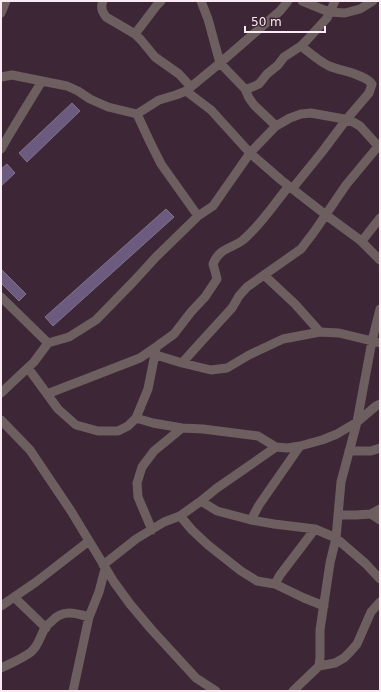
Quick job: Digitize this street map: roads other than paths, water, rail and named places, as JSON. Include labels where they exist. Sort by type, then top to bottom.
[{"type":"street","points":[[1,13],[6,1]]},
{"type":"street","points":[[103,1],[101,5],[106,17],[135,34],[155,57],[179,74],[188,89],[211,110],[250,153],[291,188],[362,241],[380,260]]},
{"type":"street","points":[[135,34],[161,1]]},
{"type":"street","points":[[202,1],[220,63],[245,89],[254,105],[276,126]]},
{"type":"street","points":[[1,77],[12,75],[68,86],[90,99],[108,107],[137,114],[159,100],[176,95],[188,89],[280,11],[288,1]]},
{"type":"street","points":[[302,1],[329,12],[346,13],[360,9],[373,1]]},
{"type":"street","points":[[245,89],[259,84],[266,74],[273,70],[284,57],[301,46],[327,18],[335,1]]},
{"type":"street","points":[[47,394],[156,351],[174,334],[205,297],[217,279],[213,264],[215,257],[228,247],[242,241],[257,227],[322,152],[369,93],[372,84],[367,79],[319,60],[301,46]]},
{"type":"street","points":[[1,149],[42,81]]},
{"type":"street","points":[[1,393],[34,362],[48,343],[69,336],[96,320],[156,256],[198,216],[213,206],[250,153],[276,126],[290,118],[301,114],[311,113],[354,122],[360,126],[379,146],[346,185],[301,249],[247,287],[232,308],[182,363]]},
{"type":"street","points":[[137,114],[161,164],[198,216]]},
{"type":"street","points":[[362,241],[380,218]]},
{"type":"street","points":[[264,275],[296,304],[320,332]]},
{"type":"street","points":[[1,297],[48,343]]},
{"type":"street","points":[[319,666],[320,630],[330,563],[336,538],[341,482],[376,342],[380,309]]},
{"type":"street","points":[[156,351],[182,363],[211,370],[227,368],[249,355],[283,339],[320,332],[339,333],[376,342]]},
{"type":"street","points":[[28,368],[58,409],[76,425],[98,431],[118,431],[128,426],[136,418],[148,388],[156,351]]},
{"type":"street","points":[[136,418],[153,423],[182,428],[258,436],[276,447],[287,448],[322,440],[337,434],[357,422],[380,404]]},
{"type":"street","points":[[1,420],[30,450],[71,511],[104,567],[130,604],[196,678],[216,691]]},
{"type":"street","points":[[152,530],[138,497],[137,482],[142,467],[154,450],[182,428]]},
{"type":"street","points":[[251,520],[259,505],[300,446]]},
{"type":"street","points":[[73,691],[89,617],[99,592],[104,567],[136,539],[164,522],[180,516],[276,447]]},
{"type":"street","points":[[349,451],[371,451],[380,448]]},
{"type":"street","points":[[202,501],[217,511],[251,520],[315,529],[336,538],[366,564],[380,579]]},
{"type":"street","points":[[338,515],[371,514],[380,509]]},
{"type":"street","points":[[371,514],[380,520]]},
{"type":"street","points":[[180,516],[203,540],[241,571],[257,581],[275,584],[324,606]]},
{"type":"street","points":[[275,584],[280,575],[315,529]]},
{"type":"street","points":[[1,606],[36,582],[88,541]]},
{"type":"street","points":[[14,597],[46,628]]},
{"type":"street","points":[[293,691],[319,666],[335,663],[344,658],[350,652],[357,644],[371,612],[380,602]]},
{"type":"street","points":[[1,668],[15,662],[31,652],[46,628],[54,618],[62,613],[72,613],[89,617]]}]
